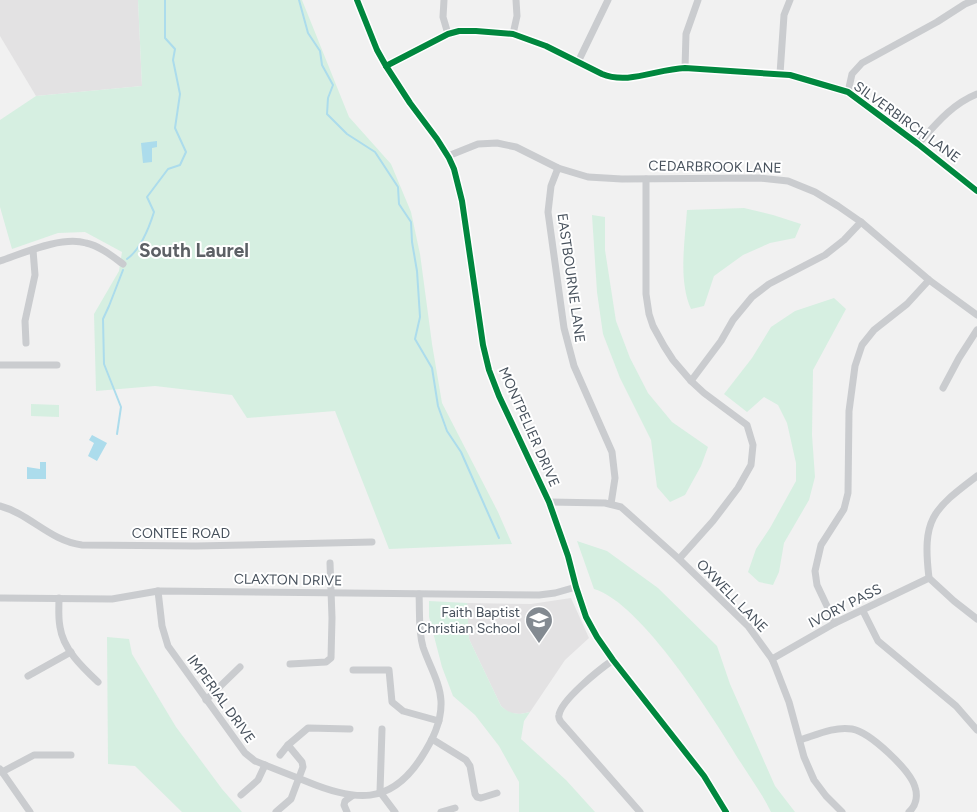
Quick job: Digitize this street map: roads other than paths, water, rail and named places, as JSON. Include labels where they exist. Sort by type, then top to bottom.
[{"type":"street","name":"MONTPELIER DRIVE","points":[[357,0],[377,50],[386,66],[448,156],[454,169],[462,200],[483,344],[488,364],[499,396],[549,502],[568,556],[586,618],[612,660],[704,776],[726,812]]},
{"type":"street","points":[[444,0],[443,13],[448,34]]},
{"type":"street","points":[[513,34],[517,10],[516,0]]},
{"type":"street","points":[[578,62],[608,0]]},
{"type":"street","points":[[684,68],[686,34],[698,0]]},
{"type":"street","points":[[780,74],[784,15],[790,0]]},
{"type":"street","points":[[848,92],[852,74],[862,63],[975,0]]},
{"type":"street","name":"SILVERBIRCH LANE","points":[[386,66],[448,34],[476,30],[513,34],[530,39],[602,74],[618,78],[684,68],[780,74],[804,78],[848,92],[977,191]]},
{"type":"street","points":[[918,144],[956,105],[977,94]]},
{"type":"street","name":"CEDARBROOK LANE","points":[[448,156],[472,146],[497,143],[523,150],[558,168],[581,176],[595,178],[759,178],[788,181],[815,192],[861,222],[929,280],[977,315]]},
{"type":"street","name":"EASTBOURNE LANE","points":[[558,168],[552,186],[548,212],[564,328],[574,366],[612,452],[615,478],[611,504]]},
{"type":"street","points":[[646,179],[646,286],[649,314],[664,346],[673,360],[704,393],[748,425],[753,445],[751,464],[738,488],[713,521],[679,559]]},
{"type":"street","points":[[692,381],[733,320],[752,297],[769,284],[825,255],[844,240],[861,222]]},
{"type":"street","points":[[0,261],[61,242],[82,242],[96,246],[123,264]]},
{"type":"street","points":[[26,343],[25,321],[35,275],[34,250]]},
{"type":"street","points":[[835,623],[817,585],[815,571],[821,545],[844,509],[848,493],[849,411],[855,366],[862,345],[874,330],[907,304],[929,280]]},
{"type":"street","points":[[943,388],[977,330]]},
{"type":"street","points":[[0,365],[57,365]]},
{"type":"street","points":[[976,616],[954,601],[930,578],[927,537],[934,517],[945,501],[954,492],[977,476]]},
{"type":"street","name":"OXWELL LANE","points":[[549,502],[611,504],[618,506],[679,559],[748,626],[772,659],[789,702],[804,757],[814,780],[826,796],[842,812]]},
{"type":"street","name":"CONTEE ROAD","points":[[0,506],[9,508],[58,539],[82,545],[189,546],[372,542]]},
{"type":"street","points":[[290,664],[326,662],[331,658],[330,563]]},
{"type":"street","name":"IVORY PASS","points":[[772,659],[835,623],[930,578]]},
{"type":"street","name":"CLAXTON DRIVE","points":[[0,598],[112,599],[158,591],[539,594],[555,593],[576,587]]},
{"type":"street","name":"IMPERIAL DRIVE","points":[[158,591],[160,616],[166,640],[172,653],[245,753],[254,761],[335,793],[352,796],[380,792],[396,785],[408,775],[420,760],[432,739],[439,721],[440,694],[421,641],[419,594]]},
{"type":"street","points":[[59,598],[60,628],[64,640],[71,652],[98,682]]},
{"type":"street","points":[[863,611],[878,641],[956,706],[977,730]]},
{"type":"street","points":[[28,676],[71,652]]},
{"type":"street","points":[[612,660],[577,691],[560,711],[559,717],[561,722],[640,812]]},
{"type":"street","points":[[206,700],[240,667]]},
{"type":"street","points":[[353,670],[389,670],[392,702],[403,711],[439,721]]},
{"type":"street","points":[[280,755],[288,745],[308,728],[350,729]]},
{"type":"street","points":[[800,740],[823,732],[845,728],[868,735],[894,758],[915,786],[916,802],[909,812]]},
{"type":"street","points":[[382,729],[380,792],[395,812]]},
{"type":"street","points":[[432,739],[466,760],[470,766],[474,794],[477,797],[481,798],[497,793]]},
{"type":"street","points":[[276,812],[289,801],[299,779],[303,764],[288,745]]},
{"type":"street","points":[[30,812],[1,771],[34,755],[71,755]]},
{"type":"street","points":[[241,795],[258,780],[266,765]]},
{"type":"street","points":[[348,812],[344,805],[345,801],[352,796]]},
{"type":"street","points":[[441,812],[455,808]]},
{"type":"water","points":[[157,141],[157,147],[152,148],[152,162],[143,163],[141,143]]},
{"type":"water","points":[[92,435],[107,443],[97,461],[88,456],[94,443],[89,440]]},
{"type":"water","points":[[40,462],[46,462],[46,479],[27,479],[27,467],[40,469]]},
{"type":"waterway","points":[[127,259],[140,244],[154,212],[147,197],[168,169],[180,165],[186,152],[175,128],[180,94],[173,60],[175,49],[165,38],[165,0]]},
{"type":"waterway","points":[[299,0],[308,33],[320,51],[322,65],[333,85],[328,98],[327,114],[347,134],[375,152],[398,187],[399,204],[411,222],[417,271],[420,317],[415,339],[432,368],[438,406],[447,431],[461,452],[499,538]]},
{"type":"waterway","points":[[117,434],[121,407],[104,364],[103,319],[123,270]]},
{"type":"place","name":"Faith Baptist Christian School","points":[[539,644]]},
{"type":"district","name":"South Laurel","points":[[194,250]]}]
